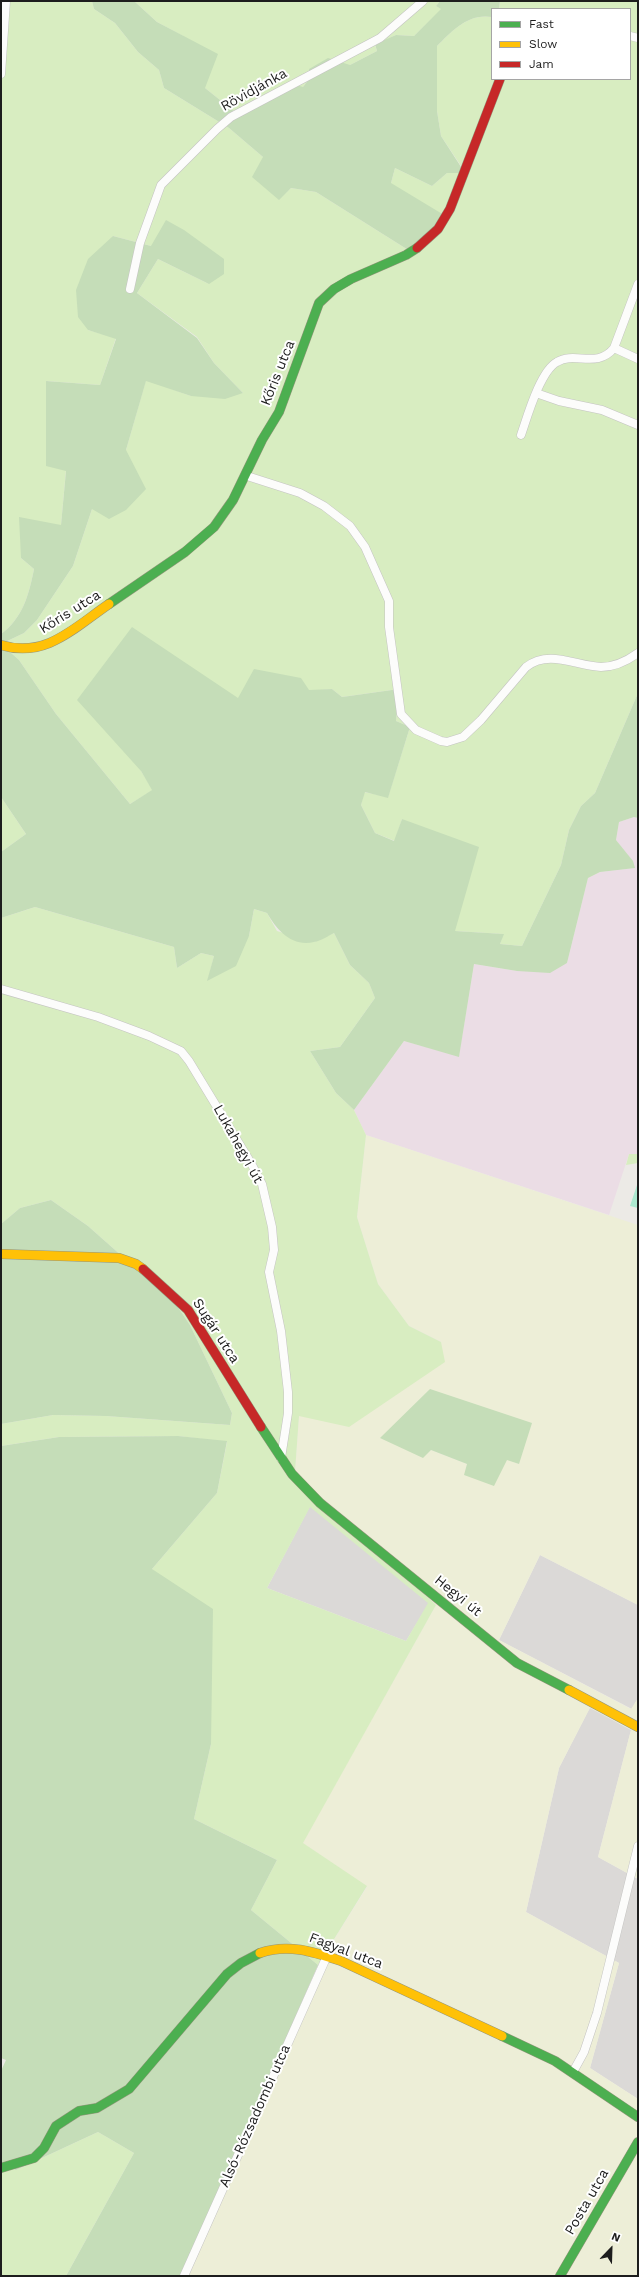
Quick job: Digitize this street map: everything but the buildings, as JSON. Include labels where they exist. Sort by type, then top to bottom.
[{"type":"street","points":[[1,74],[6,1]]},
{"type":"street","name":"Rövidjánka","points":[[130,289],[140,243],[161,185],[217,129],[231,117],[380,38],[423,1]]},
{"type":"street","name":"Kőris utca","points":[[1,644],[18,651],[36,649],[68,632],[185,552],[214,526],[233,500],[247,476],[262,440],[279,412],[320,303],[328,294],[357,276],[413,252],[440,227],[450,209],[500,80]]},
{"type":"street","points":[[521,435],[536,392],[556,362],[563,360],[600,358],[609,354],[614,348],[638,284]]},
{"type":"street","points":[[614,348],[638,359]]},
{"type":"street","points":[[536,392],[559,401],[602,410],[638,425]]},
{"type":"street","points":[[247,476],[300,493],[320,504],[350,526],[361,541],[388,601],[389,627],[401,714],[416,730],[427,736],[448,742],[462,737],[481,720],[526,667],[536,661],[553,658],[602,667],[622,663],[638,653]]},
{"type":"street","name":"Lukahegyi út","points":[[1,989],[98,1017],[149,1036],[181,1051],[189,1061],[251,1163],[262,1184],[272,1227],[274,1250],[269,1272],[287,1365],[288,1413],[281,1458]]},
{"type":"street","name":"Sugár utca","points":[[1,1254],[120,1258],[144,1269],[174,1295],[197,1323],[242,1399],[281,1458]]},
{"type":"street","name":"Hegyi út","points":[[281,1458],[302,1487],[320,1503],[510,1657],[638,1727]]},
{"type":"street","points":[[574,2072],[584,2052],[596,2013],[638,1846]]},
{"type":"street","name":"Fagyal utca","points":[[1,2168],[34,2158],[44,2148],[56,2126],[80,2112],[97,2108],[129,2089],[227,1974],[237,1965],[260,1952],[286,1947],[301,1948],[327,1956],[528,2048],[574,2072],[638,2117]]},
{"type":"street","name":"Alsó-Rózsadombi utca","points":[[184,2276],[327,1956]]},
{"type":"street","name":"Posta utca","points":[[560,2276],[638,2142]]},
{"type":"shaded area","points":[[634,817],[638,818],[638,1154],[629,1154],[609,1215],[366,1135],[354,1110],[404,1041],[459,1056],[474,964],[517,971],[567,963],[588,878],[600,872],[634,868],[632,861],[616,840],[619,822]]},
{"type":"shaded area","points":[[310,1506],[429,1603],[406,1641],[267,1588]]},
{"type":"shaded area","points":[[540,1555],[638,1605],[638,1698],[632,1709],[499,1640]]},
{"type":"shaded area","points":[[590,1707],[631,1730],[598,1857],[638,1879],[638,2099],[590,2068],[619,1963],[526,1912],[559,1768]]},
{"type":"green space","points":[[1,1],[92,1],[94,9],[115,23],[138,52],[159,70],[164,88],[229,128],[263,157],[279,199],[291,188],[316,192],[413,253],[391,183],[395,168],[432,186],[447,173],[465,172],[441,136],[437,111],[437,46],[455,29],[468,20],[483,16],[491,17],[491,80],[631,80],[631,8],[499,8],[500,1],[638,1],[638,693],[595,793],[581,806],[569,830],[561,865],[522,946],[500,944],[503,934],[455,931],[402,819],[395,841],[375,833],[361,805],[364,792],[388,797],[410,727],[396,721],[399,689],[342,697],[332,689],[238,698],[141,771],[153,790],[130,804],[56,714],[19,660],[1,644],[24,633],[37,620],[73,566],[92,509],[126,450],[146,380],[191,396],[243,393],[214,363],[197,337],[137,293],[158,259],[209,284],[151,246],[113,236],[88,330],[116,338],[100,385],[46,381],[66,470],[61,525],[21,558],[34,569],[30,587],[20,613],[9,628],[1,634]]},
{"type":"green space","points":[[92,1],[134,1],[157,22],[218,54],[205,88],[240,116],[293,84],[303,87],[309,79],[309,69],[328,58],[350,65],[377,51],[375,44],[396,35],[414,36],[441,9],[436,6],[440,1],[500,1],[499,8],[491,8],[491,17],[483,16],[468,20],[455,29],[437,46],[437,111],[441,136],[465,173],[447,173],[432,186],[395,168],[391,183],[444,215],[413,253],[316,192],[291,188],[279,200],[252,177],[263,157],[229,128],[164,88],[159,70],[138,52],[115,23],[94,9]]},
{"type":"green space","points":[[134,1],[440,1],[436,6],[442,9],[414,36],[396,35],[375,45],[377,51],[350,65],[309,79],[303,87],[240,116],[205,88],[183,36],[157,22]]},
{"type":"green space","points":[[166,220],[184,230],[224,259],[224,274],[209,284],[158,259],[137,293],[197,338],[214,363],[243,393],[225,399],[191,396],[146,381],[126,450],[146,489],[126,510],[109,519],[92,509],[73,566],[37,620],[24,633],[1,644],[1,634],[15,621],[24,605],[34,569],[21,558],[19,517],[61,525],[66,471],[46,466],[46,381],[100,385],[116,339],[88,330],[78,317],[76,290],[88,259],[113,236],[151,246]]},
{"type":"green space","points":[[132,627],[238,698],[254,669],[301,678],[309,690],[332,689],[342,697],[399,689],[396,721],[410,727],[388,798],[365,792],[361,805],[375,833],[394,841],[402,819],[479,847],[455,931],[504,934],[500,944],[522,946],[561,865],[569,830],[581,806],[595,793],[638,693],[638,818],[634,817],[619,822],[616,840],[633,861],[635,868],[600,872],[588,878],[567,963],[550,973],[517,971],[474,964],[459,1057],[404,1041],[354,1110],[336,1093],[310,1051],[340,1047],[375,998],[369,983],[350,965],[334,933],[322,940],[306,943],[298,942],[292,940],[280,931],[267,913],[254,909],[249,936],[236,966],[207,981],[214,956],[201,953],[177,968],[174,947],[35,907],[1,918],[1,852],[26,834],[1,797],[1,644],[19,660],[56,714],[130,804],[152,790],[141,771],[77,700]]},
{"type":"green space","points":[[1,797],[26,834],[1,852]]},
{"type":"green space","points":[[35,907],[174,947],[177,968],[201,953],[214,956],[208,980],[249,936],[254,909],[267,913],[277,931],[314,942],[334,933],[350,965],[369,983],[375,998],[340,1047],[310,1051],[336,1093],[354,1110],[366,1135],[357,1217],[378,1284],[409,1326],[441,1342],[445,1362],[349,1427],[299,1416],[295,1472],[436,1605],[303,1843],[367,1886],[318,1965],[251,1910],[277,1860],[194,1819],[211,1744],[152,1569],[217,1493],[227,1442],[178,1436],[59,1437],[1,1446],[1,1424],[53,1415],[106,1416],[230,1425],[232,1413],[190,1325],[175,1303],[88,1226],[51,1200],[20,1208],[1,1224],[1,918]],"holes":[[[310,1507],[428,1603],[406,1641],[267,1588]]]},
{"type":"green space","points":[[366,1135],[638,1225],[638,1605],[540,1555],[499,1640],[631,1709],[638,1698],[638,1879],[598,1857],[631,1730],[590,1708],[559,1768],[526,1912],[619,1963],[590,2068],[638,2099],[638,2276],[182,2276],[318,1965],[367,1887],[302,1843],[436,1605],[295,1472],[299,1416],[441,1342],[409,1326],[378,1284],[357,1217]],"holes":[[[430,1389],[519,1464],[507,1459],[465,1475],[467,1464],[431,1450],[423,1457]]]},
{"type":"green space","points":[[629,1154],[638,1154],[638,1163],[626,1165]]},
{"type":"green space","points":[[638,1182],[638,1208],[630,1206]]},
{"type":"green space","points":[[51,1200],[88,1226],[175,1303],[190,1325],[232,1413],[230,1425],[106,1416],[53,1415],[1,1424],[1,1224],[20,1208]]},
{"type":"green space","points":[[430,1389],[532,1423],[519,1464],[507,1460],[494,1486],[464,1475],[467,1464],[431,1450],[423,1458],[380,1438]]},
{"type":"green space","points":[[178,1436],[227,1441],[217,1493],[152,1569],[213,1609],[211,1744],[194,1819],[277,1860],[251,1910],[318,1965],[182,2276],[66,2276],[134,2153],[98,2132],[16,2170],[1,2165],[1,2071],[6,2060],[1,2058],[1,1446],[59,1437]]},
{"type":"green space","points":[[98,2132],[134,2153],[66,2276],[1,2276],[1,2165],[16,2170]]},
{"type":"traffic: fast","points":[[109,604],[185,552],[214,527],[233,500],[262,440],[279,412],[319,303],[334,289],[351,279],[406,255],[417,248]]},
{"type":"traffic: fast","points":[[261,1427],[292,1474],[320,1503],[517,1663],[569,1690]]},
{"type":"traffic: fast","points":[[1,2168],[34,2158],[44,2148],[56,2126],[79,2111],[97,2108],[129,2089],[227,1974],[241,1963],[260,1953]]},
{"type":"traffic: fast","points":[[502,2036],[555,2061],[638,2117]]},
{"type":"traffic: fast","points":[[560,2276],[638,2142]]},
{"type":"traffic: slow","points":[[1,645],[17,648],[32,648],[46,644],[72,631],[109,604]]},
{"type":"traffic: slow","points":[[1,1254],[119,1258],[136,1264],[143,1269]]},
{"type":"traffic: slow","points":[[569,1690],[638,1727]]},
{"type":"traffic: slow","points":[[260,1953],[270,1950],[291,1949],[311,1952],[341,1961],[502,2036]]},
{"type":"traffic: jam","points":[[417,248],[438,229],[450,209],[500,80]]},
{"type":"traffic: jam","points":[[143,1269],[188,1310],[261,1427]]}]
